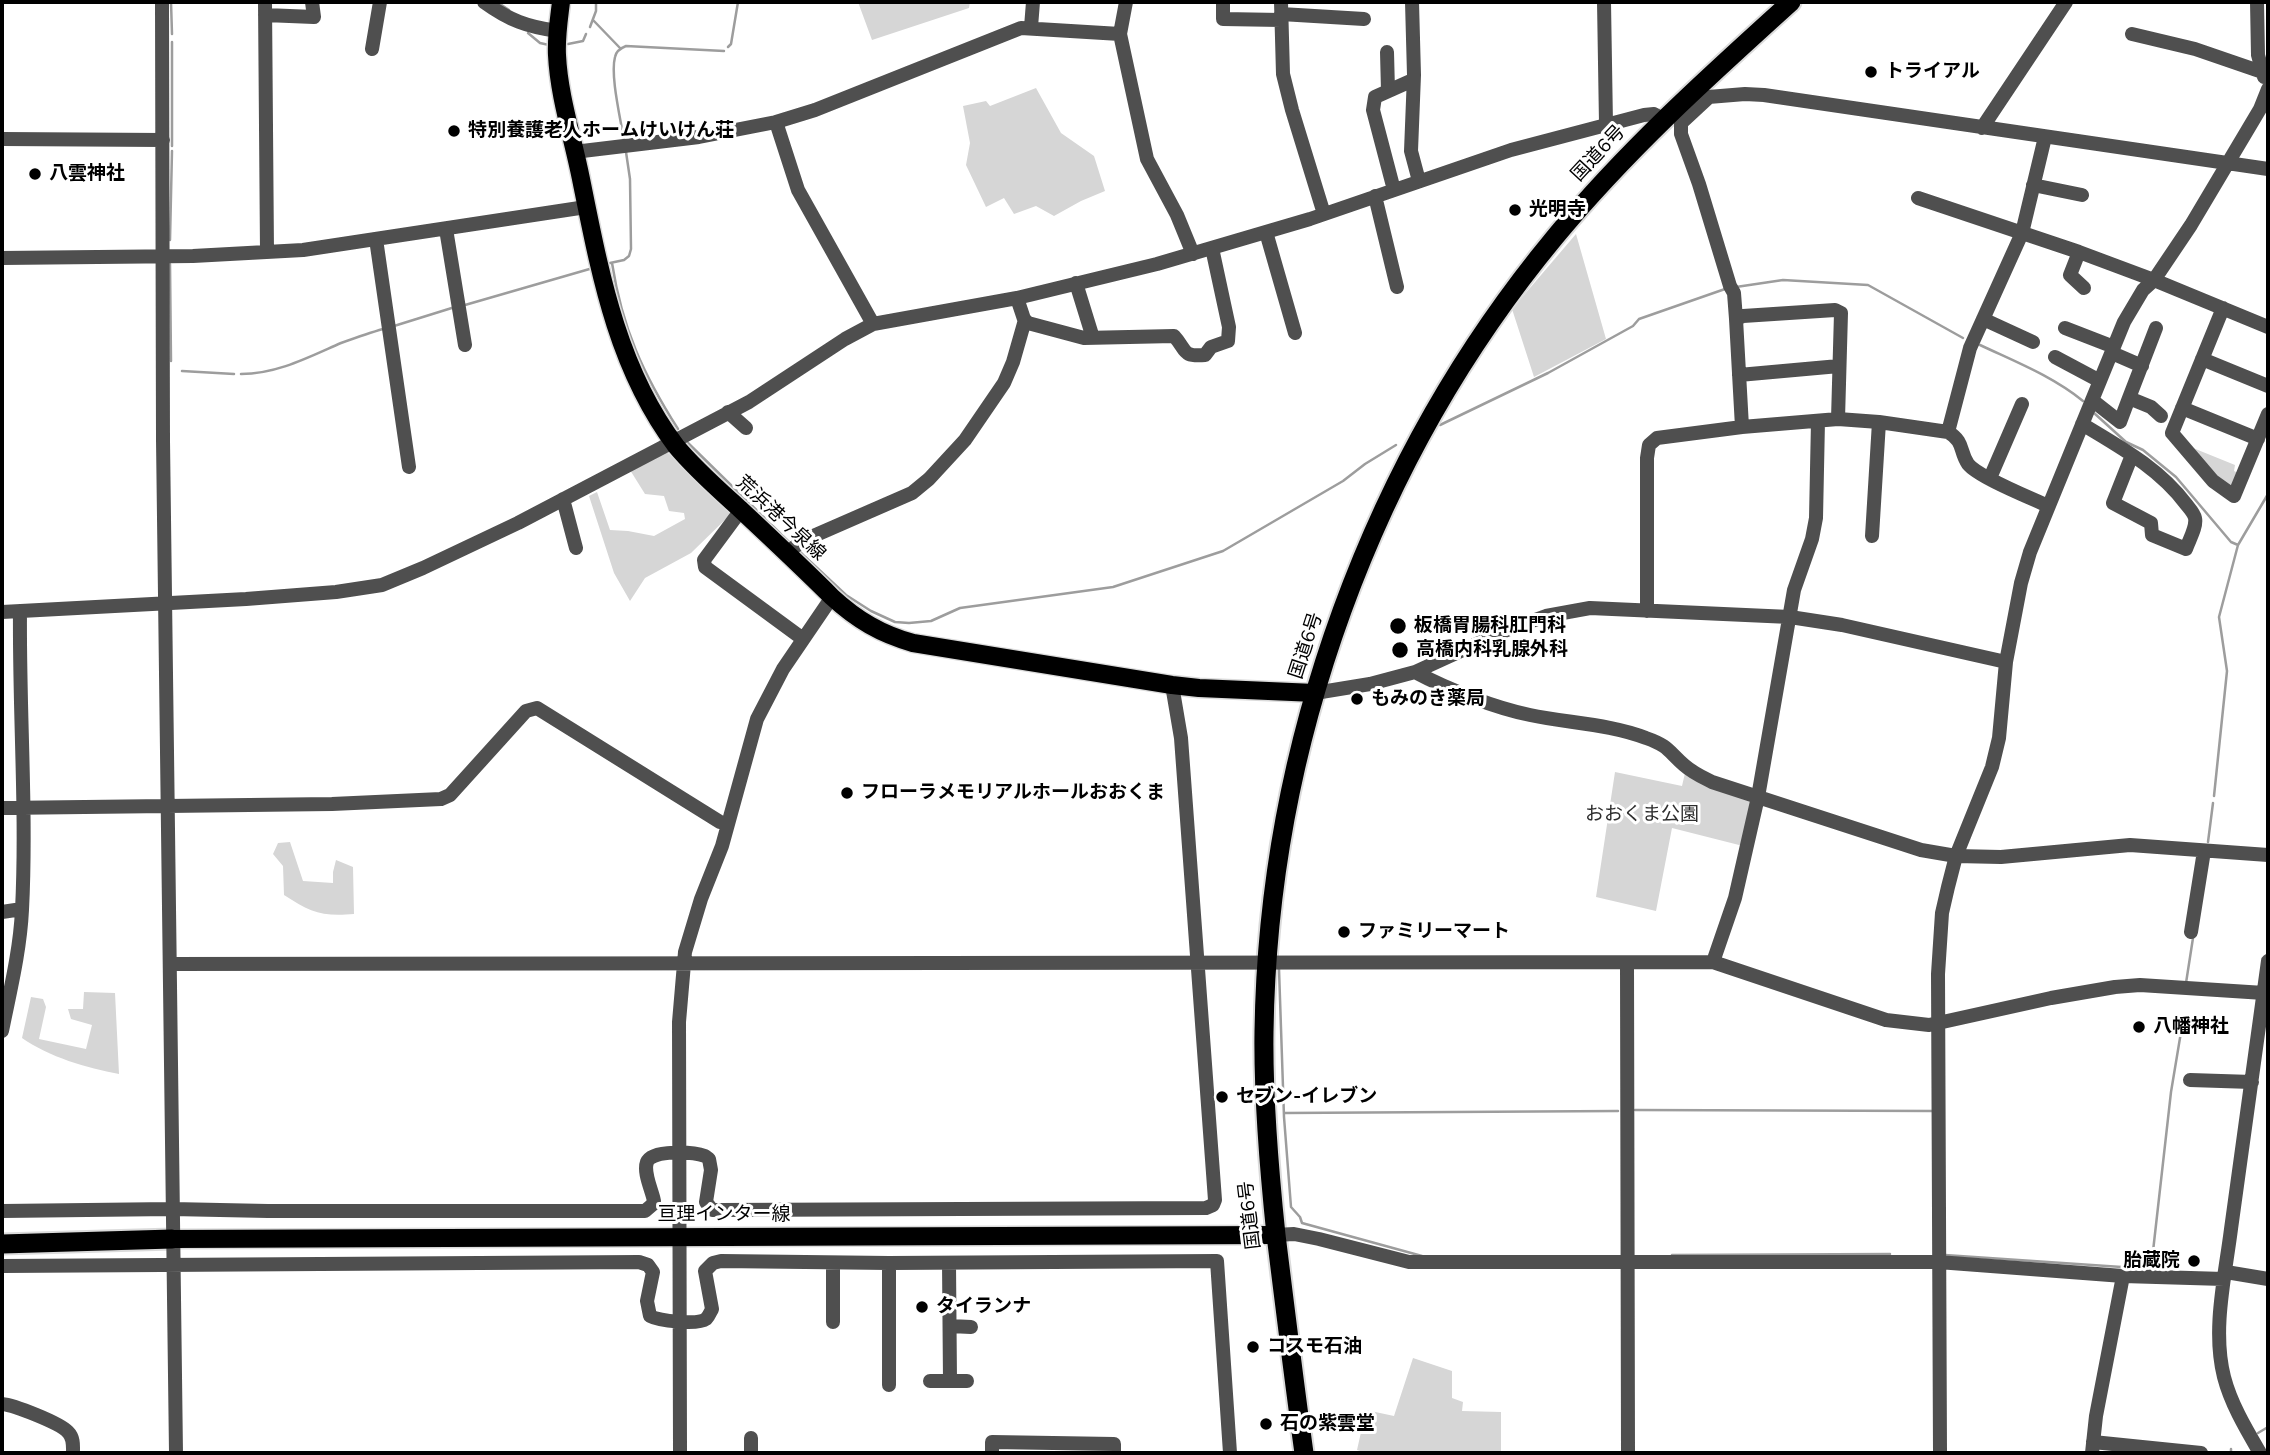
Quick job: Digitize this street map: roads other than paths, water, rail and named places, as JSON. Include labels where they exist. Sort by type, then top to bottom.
[{"type":"highway","name":"国道6号","points":[[1304,1453],[1287,1336],[1269,1177],[1264,1035],[1267,962],[1276,867],[1284,823],[1315,693],[1343,607],[1389,499],[1424,428],[1473,348],[1530,268],[1589,198],[1663,119],[1791,2]]},
{"type":"highway","points":[[2,1234],[172,1238]]},
{"type":"highway","points":[[2,1244],[172,1238]]},
{"type":"main road","name":"荒浜港今泉線","points":[[561,2],[558,67],[574,152],[618,337],[646,401],[673,440],[703,475],[832,597],[874,629],[913,643],[1172,685],[1315,693]]},
{"type":"main road","name":"亘理インター線","points":[[172,1238],[1276,1235]]},
{"type":"street","points":[[162,2],[162,257],[176,1453]]},
{"type":"street","points":[[267,252],[265,8],[314,17],[312,2]]},
{"type":"street","points":[[372,49],[380,2]]},
{"type":"street","points":[[484,2],[525,26],[558,31]]},
{"type":"street","points":[[1031,27],[1033,2]]},
{"type":"street","points":[[1126,2],[1119,34],[1147,159],[1177,215],[1193,254]]},
{"type":"street","points":[[1223,2],[1223,19],[1281,12],[1364,19]]},
{"type":"street","points":[[1412,2],[1411,151],[1419,181]]},
{"type":"street","points":[[1604,2],[1606,124]]},
{"type":"street","points":[[1982,128],[2066,2]]},
{"type":"street","points":[[1940,1453],[1938,974],[1942,913],[1956,856],[1992,767],[1999,737],[2006,662],[2021,583],[2030,552],[2124,323],[2143,289],[2154,279],[2190,225],[2260,109],[2268,89],[2258,55],[2261,11]]},
{"type":"street","points":[[1281,12],[1283,74],[1324,214]]},
{"type":"street","points":[[574,152],[699,137],[776,122],[815,110],[1021,28],[1119,34]]},
{"type":"street","points":[[2132,34],[2195,50],[2262,72]]},
{"type":"street","points":[[1387,52],[1388,91]]},
{"type":"street","points":[[1394,190],[1373,110],[1375,97],[1413,80]]},
{"type":"street","points":[[1684,99],[1765,95],[2268,170]]},
{"type":"street","points":[[1710,97],[1681,123],[1681,134],[1734,293],[1742,427]]},
{"type":"street","points":[[2,612],[336,592],[382,585],[432,564],[563,499],[749,402],[845,339],[873,324],[1017,298],[1193,254],[1324,214],[1511,150],[1644,115],[1654,114],[1663,119]]},
{"type":"street","points":[[776,122],[798,190],[873,324]]},
{"type":"street","points":[[1948,432],[1970,348],[2022,233],[2045,137]]},
{"type":"street","points":[[2,139],[163,140]]},
{"type":"street","points":[[2033,185],[2082,195]]},
{"type":"street","points":[[1375,196],[1397,287]]},
{"type":"street","points":[[1918,198],[2154,279],[2268,327]]},
{"type":"street","points":[[2,258],[162,257],[303,250],[586,207]]},
{"type":"street","points":[[446,229],[465,345]]},
{"type":"street","points":[[1266,232],[1295,333]]},
{"type":"street","points":[[376,239],[409,467]]},
{"type":"street","points":[[1017,298],[1025,320],[1044,328],[1093,338],[1174,336],[1182,350],[1191,356],[1205,355],[1211,347],[1227,341],[1229,327],[1212,248]]},
{"type":"street","points":[[2079,252],[2070,275],[2084,288]]},
{"type":"street","points":[[1076,283],[1093,338]]},
{"type":"street","points":[[2223,308],[2172,433],[2213,481],[2234,496],[2268,414]]},
{"type":"street","points":[[1736,319],[1743,316],[1835,310],[1841,313],[1839,419]]},
{"type":"street","points":[[1983,319],[2034,342]]},
{"type":"street","points":[[787,553],[802,541],[912,493],[929,479],[965,440],[1004,383],[1025,320]]},
{"type":"street","points":[[2065,328],[2141,366]]},
{"type":"street","points":[[2092,400],[2120,422],[2156,328]]},
{"type":"street","points":[[2055,356],[2100,381]]},
{"type":"street","points":[[2202,359],[2268,386]]},
{"type":"street","points":[[1739,374],[1839,366]]},
{"type":"street","points":[[2129,398],[2151,407],[2161,416]]},
{"type":"street","points":[[1990,478],[2022,404]]},
{"type":"street","points":[[2182,408],[2258,439]]},
{"type":"street","points":[[728,412],[746,428]]},
{"type":"street","points":[[1647,611],[1649,445],[1657,438],[1742,427],[1839,419],[1948,432],[1957,437],[1969,465],[2048,506]]},
{"type":"street","points":[[1713,962],[1735,898],[1758,797],[1794,590],[1812,539],[1816,518],[1818,421]]},
{"type":"street","points":[[1872,536],[1879,422]]},
{"type":"street","points":[[2082,424],[2132,455],[2167,481],[2195,516],[2195,524],[2186,549],[2152,534],[2151,523],[2113,503],[2132,455]]},
{"type":"street","points":[[563,499],[576,548]]},
{"type":"street","points":[[741,510],[704,560],[705,567],[803,639]]},
{"type":"street","points":[[680,1453],[679,1022],[683,964],[688,940],[729,824],[757,719],[782,669],[832,597]]},
{"type":"street","points":[[1315,693],[1370,684],[1415,672],[1546,616],[1590,608],[1790,617],[1842,625],[2006,662]]},
{"type":"street","points":[[2,1028],[18,950],[22,909],[20,611]]},
{"type":"street","points":[[1415,672],[1484,701],[1528,715],[1625,731],[1647,738],[1669,749],[1698,776],[1712,782],[1921,850],[1956,856],[2001,857],[2130,845],[2268,855]]},
{"type":"street","points":[[2,1211],[645,1211],[654,1201],[646,1171],[647,1160],[658,1154],[679,1153],[696,1153],[709,1159],[711,1170],[706,1202],[712,1210],[1206,1208],[1213,1205],[1215,1200],[1181,738],[1172,685]]},
{"type":"street","points":[[2,808],[441,800],[450,795],[526,710],[537,708],[642,775],[720,822],[729,824]]},
{"type":"street","points":[[2191,932],[2204,851]]},
{"type":"street","points":[[2,912],[22,909]]},
{"type":"street","points":[[2260,1453],[2238,1415],[2224,1377],[2219,1341],[2225,1276],[2268,961]]},
{"type":"street","points":[[170,964],[1713,962],[1886,1020],[1916,1024],[1939,1022],[2115,987],[2140,985],[2264,993]]},
{"type":"street","points":[[1627,963],[1628,1453]]},
{"type":"street","points":[[2190,1080],[2252,1082]]},
{"type":"street","points":[[1276,1235],[1306,1236],[1409,1262],[1938,1262],[2123,1276],[2225,1276],[2268,1279]]},
{"type":"street","points":[[2,1266],[639,1262],[648,1265],[653,1272],[648,1301],[650,1316],[660,1320],[700,1321],[710,1313],[713,1304],[705,1271],[713,1263],[1217,1261],[1230,1453]]},
{"type":"street","points":[[833,1263],[833,1322]]},
{"type":"street","points":[[889,1263],[889,1385]]},
{"type":"street","points":[[949,1263],[950,1381]]},
{"type":"street","points":[[2123,1276],[2092,1448],[2201,1453]]},
{"type":"street","points":[[950,1326],[971,1327]]},
{"type":"street","points":[[930,1381],[967,1381]]},
{"type":"street","points":[[2,1404],[13,1405],[68,1431],[73,1441],[73,1453]]},
{"type":"street","points":[[992,1453],[992,1443],[1053,1448],[1114,1444],[1114,1453]]},
{"type":"waterway","points":[[171,2],[172,34]]},
{"type":"waterway","points":[[497,2],[509,10]]},
{"type":"waterway","points":[[590,27],[596,11],[596,2]]},
{"type":"waterway","points":[[728,47],[731,44],[738,2]]},
{"type":"waterway","points":[[593,20],[620,48]]},
{"type":"waterway","points":[[528,33],[540,43],[549,45]]},
{"type":"waterway","points":[[568,44],[583,41],[586,34]]},
{"type":"waterway","points":[[172,42],[172,146]]},
{"type":"waterway","points":[[624,141],[614,75],[615,57],[619,50],[626,46],[724,51]]},
{"type":"waterway","points":[[170,240],[172,151]]},
{"type":"waterway","points":[[610,263],[624,260],[631,249],[630,179],[626,152]]},
{"type":"waterway","points":[[612,263],[628,330],[654,389],[678,429]]},
{"type":"waterway","points":[[170,264],[171,361]]},
{"type":"waterway","points":[[465,305],[593,268]]},
{"type":"waterway","points":[[1736,287],[1783,280],[1868,285],[1963,338]]},
{"type":"waterway","points":[[1440,425],[1548,373],[1633,326],[1639,319],[1725,289]]},
{"type":"waterway","points":[[394,326],[455,307]]},
{"type":"waterway","points":[[241,374],[280,368],[383,329]]},
{"type":"waterway","points":[[1980,345],[2046,377],[2083,401]]},
{"type":"waterway","points":[[182,371],[234,374]]},
{"type":"waterway","points":[[2094,413],[2126,442],[2143,450],[2176,477],[2231,542],[2238,545],[2268,494]]},
{"type":"waterway","points":[[686,441],[791,544]]},
{"type":"waterway","points":[[799,551],[846,595],[871,611],[895,622],[931,621],[960,608],[1113,587],[1223,551],[1343,481],[1396,445]]},
{"type":"waterway","points":[[2214,796],[2227,671],[2219,617],[2238,545]]},
{"type":"waterway","points":[[2208,842],[2213,803]]},
{"type":"waterway","points":[[2186,983],[2193,938]]},
{"type":"waterway","points":[[1279,969],[1284,1117],[1291,1207],[1302,1223],[1422,1256]]},
{"type":"waterway","points":[[1945,1255],[2151,1269],[2171,1092],[2181,1032]]},
{"type":"waterway","points":[[1635,1110],[1933,1111]]},
{"type":"waterway","points":[[1285,1113],[1618,1111]]},
{"type":"waterway","points":[[1672,1255],[1890,1254]]},
{"type":"waterway","points":[[2258,1433],[2268,1427]]},
{"type":"place","name":"トライアル","points":[[1871,72]]},
{"type":"place","name":"特別養護老人ホームけいけん荘","points":[[454,131]]},
{"type":"place","name":"八雲神社","points":[[35,174]]},
{"type":"place","name":"光明寺","points":[[1515,210]]},
{"type":"place","name":"板橋胃腸科肛門科","points":[[1398,626]]},
{"type":"place","name":"高橋内科乳腺外科","points":[[1400,650]]},
{"type":"place","name":"もみのき薬局","points":[[1357,699]]},
{"type":"place","name":"フローラメモリアルホールおおくま","points":[[847,793]]},
{"type":"place","name":"ファミリーマート","points":[[1344,932]]},
{"type":"place","name":"八幡神社","points":[[2139,1027]]},
{"type":"place","name":"セブン-イレブン","points":[[1222,1097]]},
{"type":"place","name":"胎蔵院","points":[[2194,1261]]},
{"type":"place","name":"タイランナ","points":[[922,1307]]},
{"type":"place","name":"コスモ石油","points":[[1253,1347]]},
{"type":"place","name":"石の紫雲堂","points":[[1266,1424]]},
{"type":"park label","name":"おおくま公園","points":[[1642,815]]}]
